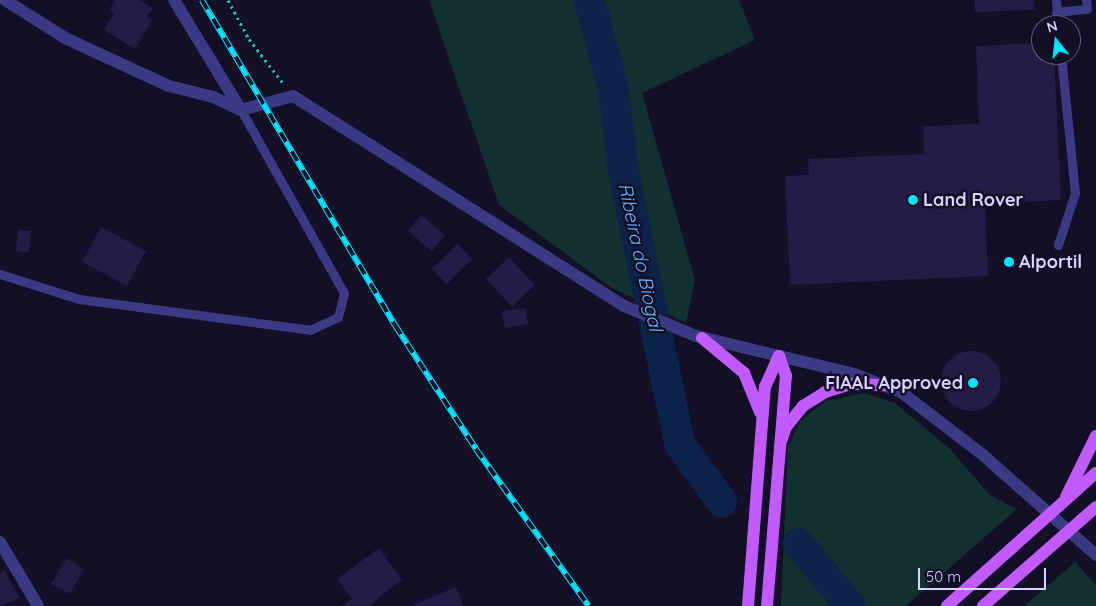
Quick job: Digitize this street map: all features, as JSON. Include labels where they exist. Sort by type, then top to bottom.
[{"type":"main road","points":[[702,338],[744,373],[760,411],[760,436]]},
{"type":"main road","points":[[748,606],[760,436],[768,372],[779,356]]},
{"type":"main road","points":[[767,606],[786,376],[779,356]]},
{"type":"main road","points":[[779,451],[786,427],[803,406],[825,392],[851,384],[884,386]]},
{"type":"main road","points":[[1062,503],[1096,436]]},
{"type":"main road","points":[[947,606],[1096,473]]},
{"type":"main road","points":[[983,606],[1090,513]]},
{"type":"street","points":[[5,0],[74,42],[169,86],[213,97],[241,110],[293,96],[624,306],[673,329],[702,338],[779,356],[900,392],[982,455],[1096,555]]},
{"type":"street","points":[[174,0],[241,110]]},
{"type":"street","points":[[0,542],[38,606]]},
{"type":"lane","points":[[1056,0],[1056,15]]},
{"type":"lane","points":[[1056,12],[1087,9],[1086,0]]},
{"type":"lane","points":[[1058,245],[1075,193],[1062,65]]},
{"type":"lane","points":[[0,274],[79,298],[310,330],[338,318],[344,293],[241,110]]},
{"type":"path","points":[[228,0],[249,39],[293,96]]},
{"type":"green space","points":[[429,0],[739,0],[755,40],[642,93],[695,280],[686,323],[612,288],[499,205]]},
{"type":"green space","points":[[864,393],[895,403],[949,448],[990,495],[1017,509],[906,606],[781,606],[788,447],[800,421],[826,401]]},
{"type":"green space","points":[[1075,562],[1096,585],[1096,606],[1024,606]]},
{"type":"building","points":[[115,0],[139,0],[153,8],[147,17],[152,20],[135,49],[104,30],[114,13],[109,10]]},
{"type":"building","points":[[975,0],[1034,0],[1035,10],[975,12]]},
{"type":"building","points":[[1031,43],[1031,65],[1054,65],[1061,200],[985,204],[988,276],[790,285],[785,176],[809,175],[808,159],[924,154],[923,126],[979,124],[976,46]]},
{"type":"building","points":[[421,215],[445,235],[432,251],[408,231]]},
{"type":"building","points":[[101,227],[146,251],[127,286],[82,262]]},
{"type":"building","points":[[18,230],[31,231],[29,253],[16,251]]},
{"type":"building","points":[[457,244],[472,259],[447,284],[432,269]]},
{"type":"building","points":[[509,257],[535,285],[512,307],[486,279]]},
{"type":"building","points":[[526,308],[528,324],[505,328],[502,311]]},
{"type":"building","points":[[965,351],[977,351],[988,356],[996,364],[1001,375],[999,393],[988,406],[977,411],[965,411],[954,406],[946,398],[941,387],[941,375],[946,364],[954,356]]},
{"type":"building","points":[[379,548],[402,580],[368,606],[342,606],[352,599],[337,579]]},
{"type":"building","points":[[66,558],[84,569],[70,594],[51,584]]},
{"type":"building","points":[[4,570],[20,598],[0,606],[0,573]]},
{"type":"building","points":[[456,587],[463,606],[413,605]]},
{"type":"waterway","name":"Ribeira do Biogal","points":[[589,0],[613,89],[623,172],[679,443],[721,501]]},
{"type":"waterway","name":"Ribeira do Biogal","points":[[798,543],[850,606]]},
{"type":"railway","points":[[202,0],[395,325],[476,449],[589,606]]},
{"type":"place","name":"Land Rover","points":[[913,200]]},
{"type":"place","name":"Alportil","points":[[1009,262]]},
{"type":"place","name":"FIAAL Approved","points":[[973,383]]}]
